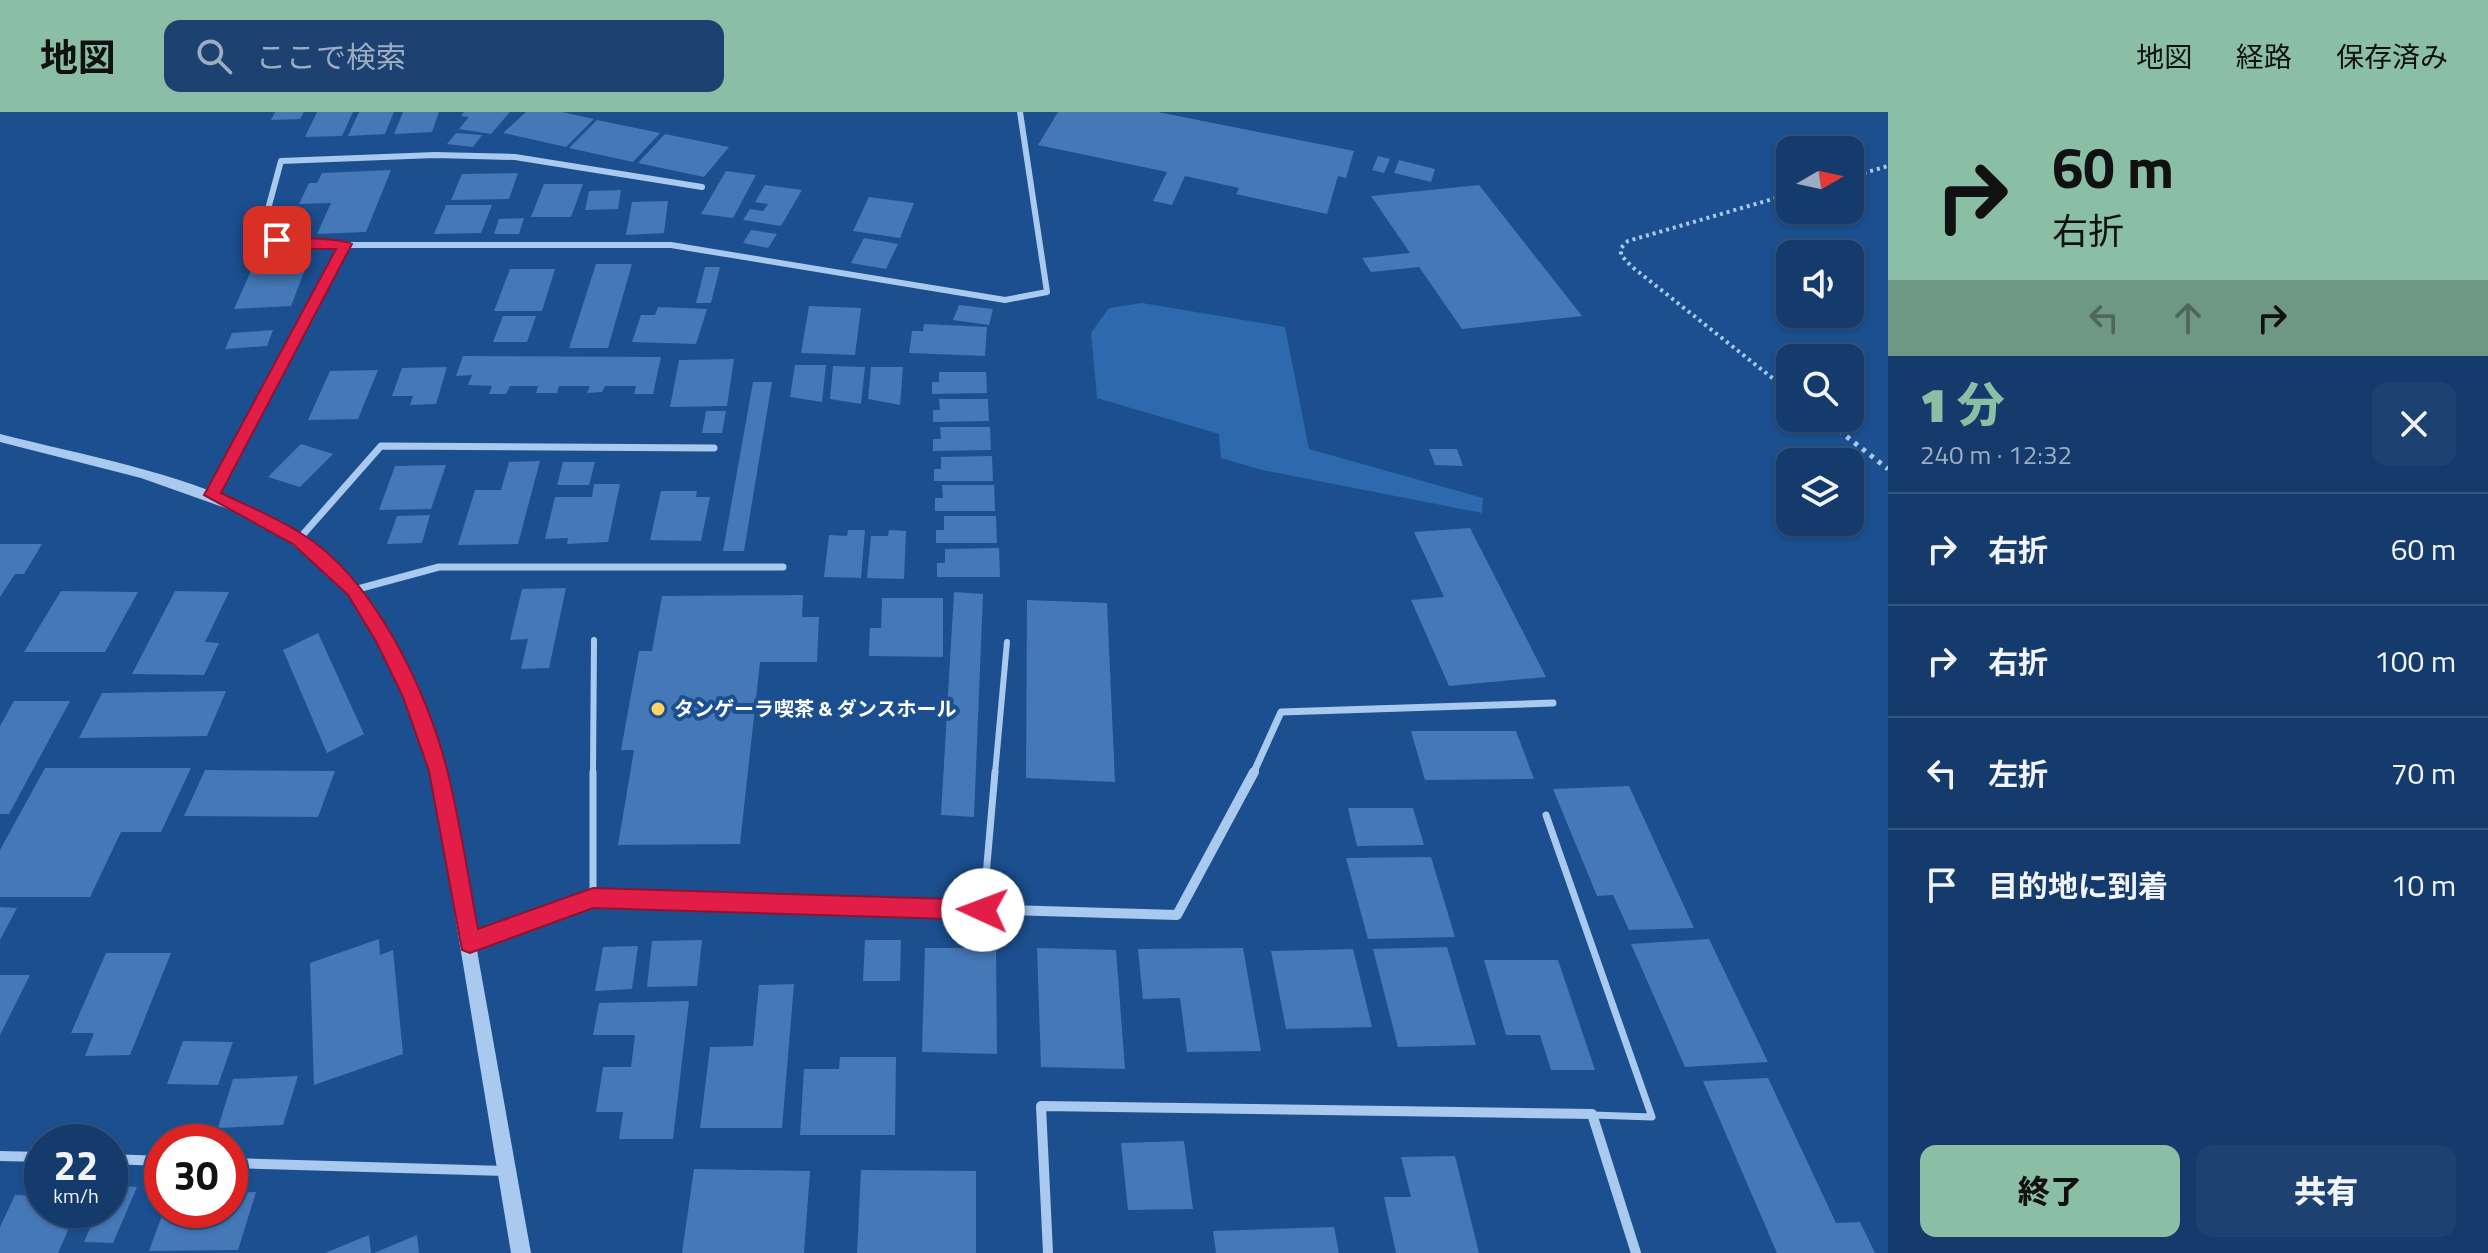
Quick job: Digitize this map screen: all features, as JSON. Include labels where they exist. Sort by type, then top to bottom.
[{"type":"street","points":[[702,187],[515,157],[435,155],[281,161],[261,235],[306,245],[671,245],[1005,300],[1047,292],[1020,112]]},
{"type":"street","points":[[212,495],[345,244]]},
{"type":"street","points":[[0,438],[212,495],[299,539],[354,590],[384,639],[412,697],[438,771],[470,942],[521,1253]]},
{"type":"street","points":[[299,539],[381,446],[714,448]]},
{"type":"street","points":[[354,590],[439,567],[783,567]]},
{"type":"street","points":[[470,942],[593,898],[1177,915],[1246,790],[1281,712],[1553,703]]},
{"type":"street","points":[[1048,1253],[1041,1106],[1592,1114],[1636,1253]]},
{"type":"street","points":[[0,1156],[24,1157]]},
{"type":"street","points":[[248,1164],[508,1171]]},
{"type":"lane","points":[[593,898],[594,640]]},
{"type":"lane","points":[[983,910],[1007,642]]},
{"type":"lane","points":[[1546,815],[1652,1117],[1592,1114]]},
{"type":"path","points":[[1864,173],[1888,166]]},
{"type":"path","points":[[1776,198],[1628,241],[1621,248],[1621,255],[1776,381]]},
{"type":"path","points":[[1841,432],[1888,469]]},
{"type":"shaded area","points":[[1142,303],[1285,327],[1309,449],[1483,498],[1482,513],[1262,470],[1221,458],[1219,434],[1097,398],[1091,333],[1109,308]]},
{"type":"building","points":[[275,112],[304,112],[300,119],[271,120]]},
{"type":"building","points":[[317,112],[353,112],[342,136],[305,137]]},
{"type":"building","points":[[359,112],[394,112],[385,134],[348,136]]},
{"type":"building","points":[[403,112],[439,112],[432,132],[394,134]]},
{"type":"building","points":[[464,112],[510,112],[491,134],[459,129],[469,117],[461,116]]},
{"type":"building","points":[[526,112],[562,112],[594,119],[566,147],[503,133]]},
{"type":"building","points":[[1058,112],[1158,112],[1354,151],[1346,178],[1338,176],[1327,214],[1236,194],[1239,188],[1185,176],[1172,205],[1153,201],[1167,172],[1038,145]]},
{"type":"building","points":[[597,120],[660,133],[633,162],[569,148]]},
{"type":"building","points":[[456,133],[482,135],[473,147],[447,144]]},
{"type":"building","points":[[665,134],[729,147],[704,177],[638,163]]},
{"type":"building","points":[[1378,156],[1390,159],[1384,173],[1372,170]]},
{"type":"building","points":[[1399,160],[1435,169],[1431,182],[1394,173]]},
{"type":"building","points":[[391,170],[366,232],[317,234],[331,203],[299,204],[309,183],[317,183],[322,173]]},
{"type":"building","points":[[726,171],[756,175],[733,218],[701,214]]},
{"type":"building","points":[[518,173],[509,199],[451,200],[462,174]]},
{"type":"building","points":[[544,184],[583,184],[571,217],[531,217]]},
{"type":"building","points":[[765,185],[802,190],[781,226],[743,220],[750,209],[763,211],[768,204],[755,202]]},
{"type":"building","points":[[1479,185],[1582,316],[1462,329],[1419,267],[1371,272],[1362,258],[1410,253],[1371,196]]},
{"type":"building","points":[[621,190],[618,209],[585,210],[589,191]]},
{"type":"building","points":[[869,197],[914,203],[900,238],[853,231]]},
{"type":"building","points":[[668,201],[664,233],[626,235],[632,202]]},
{"type":"building","points":[[446,205],[492,205],[481,233],[434,234]]},
{"type":"building","points":[[524,218],[519,234],[494,234],[499,219]]},
{"type":"building","points":[[751,230],[777,234],[768,248],[743,243]]},
{"type":"building","points":[[864,238],[898,244],[886,269],[851,263]]},
{"type":"building","points":[[309,259],[291,306],[234,309],[255,262]]},
{"type":"building","points":[[596,264],[632,264],[608,348],[569,348]]},
{"type":"building","points":[[705,267],[720,267],[711,303],[696,303]]},
{"type":"building","points":[[510,269],[555,269],[542,311],[494,311]]},
{"type":"building","points":[[959,305],[993,309],[989,325],[953,320]]},
{"type":"building","points":[[809,306],[861,308],[855,355],[801,353]]},
{"type":"building","points":[[658,307],[707,309],[696,344],[632,342],[641,315],[655,315]]},
{"type":"building","points":[[503,316],[536,316],[527,342],[493,342]]},
{"type":"building","points":[[924,324],[987,327],[985,356],[909,353],[912,331],[923,331]]},
{"type":"building","points":[[273,330],[267,346],[225,349],[232,333]]},
{"type":"building","points":[[463,356],[661,357],[653,394],[634,394],[636,386],[605,386],[602,392],[587,393],[590,386],[559,386],[557,393],[536,393],[538,386],[510,386],[506,394],[489,394],[492,386],[468,385],[472,375],[456,376]]},
{"type":"building","points":[[734,359],[727,406],[670,407],[679,360]]},
{"type":"building","points":[[795,365],[826,365],[822,402],[790,397]]},
{"type":"building","points":[[833,366],[865,367],[861,404],[830,399]]},
{"type":"building","points":[[447,367],[436,404],[410,405],[413,396],[392,396],[402,368]]},
{"type":"building","points":[[871,367],[903,367],[900,405],[868,399]]},
{"type":"building","points":[[378,370],[358,419],[308,420],[330,371]]},
{"type":"building","points":[[939,372],[986,372],[987,393],[932,394],[932,382],[939,382]]},
{"type":"building","points":[[753,382],[772,382],[744,551],[723,551]]},
{"type":"building","points":[[939,399],[988,399],[989,421],[933,422],[933,410],[940,410]]},
{"type":"building","points":[[706,411],[726,411],[722,433],[702,433]]},
{"type":"building","points":[[940,427],[990,427],[991,450],[933,451],[933,439],[941,439]]},
{"type":"building","points":[[301,444],[333,454],[300,487],[268,477]]},
{"type":"building","points":[[1429,449],[1457,449],[1463,466],[1435,465]]},
{"type":"building","points":[[992,456],[993,481],[934,481],[934,469],[941,469],[941,457]]},
{"type":"building","points":[[540,461],[518,544],[458,545],[475,490],[501,490],[509,462]]},
{"type":"building","points":[[563,462],[595,462],[589,485],[557,485]]},
{"type":"building","points":[[446,465],[431,509],[379,510],[395,466]]},
{"type":"building","points":[[594,484],[620,484],[608,542],[567,544],[568,538],[545,539],[555,497],[592,497]]},
{"type":"building","points":[[942,485],[994,485],[995,511],[935,511],[935,498],[943,498]]},
{"type":"building","points":[[661,491],[697,491],[696,497],[710,497],[701,541],[650,540]]},
{"type":"building","points":[[430,515],[422,543],[387,544],[397,516]]},
{"type":"building","points":[[944,516],[996,516],[997,543],[936,543],[936,530],[944,530]]},
{"type":"building","points":[[1470,528],[1546,677],[1449,686],[1411,600],[1444,597],[1414,532]]},
{"type":"building","points":[[848,530],[865,530],[861,578],[824,577],[829,535],[847,536]]},
{"type":"building","points":[[889,530],[906,531],[904,579],[867,578],[871,536],[888,536]]},
{"type":"building","points":[[0,544],[42,544],[24,574],[15,574],[0,597]]},
{"type":"building","points":[[999,548],[1000,577],[937,577],[937,563],[945,563],[945,549]]},
{"type":"building","points":[[566,588],[549,668],[521,669],[528,639],[510,640],[522,589]]},
{"type":"building","points":[[61,591],[138,592],[105,652],[24,652]]},
{"type":"building","points":[[175,591],[229,592],[205,642],[219,643],[204,675],[132,674]]},
{"type":"building","points":[[954,592],[983,594],[974,817],[941,815]]},
{"type":"building","points":[[803,595],[802,617],[819,617],[817,662],[760,662],[740,844],[618,845],[634,750],[621,750],[639,651],[652,651],[662,596]]},
{"type":"building","points":[[882,598],[943,598],[943,657],[869,656],[870,628],[881,628]]},
{"type":"building","points":[[1027,600],[1107,603],[1115,782],[1026,778]]},
{"type":"building","points":[[318,633],[364,734],[327,753],[283,650]]},
{"type":"building","points":[[226,691],[207,736],[79,738],[102,693]]},
{"type":"building","points":[[14,701],[70,701],[9,814],[0,814],[0,726]]},
{"type":"building","points":[[1411,731],[1516,731],[1534,779],[1425,780]]},
{"type":"building","points":[[45,768],[191,768],[161,832],[121,832],[90,897],[0,897],[0,850]]},
{"type":"building","points":[[205,770],[335,771],[318,817],[184,816]]},
{"type":"building","points":[[1629,786],[1694,928],[1629,930],[1613,895],[1597,896],[1553,789]]},
{"type":"building","points":[[1348,808],[1413,808],[1424,845],[1357,846]]},
{"type":"building","points":[[1431,857],[1455,937],[1368,939],[1346,858]]},
{"type":"building","points":[[0,907],[17,908],[0,940]]},
{"type":"building","points":[[379,939],[380,955],[393,950],[403,1054],[314,1085],[310,963]]},
{"type":"building","points":[[1709,939],[1768,1062],[1685,1067],[1631,944]]},
{"type":"building","points":[[702,940],[697,986],[647,987],[652,941]]},
{"type":"building","points":[[865,940],[901,940],[900,981],[863,981]]},
{"type":"building","points":[[638,946],[632,989],[595,991],[603,947]]},
{"type":"building","points":[[1447,947],[1476,1045],[1398,1047],[1373,949]]},
{"type":"building","points":[[925,948],[996,948],[997,1054],[922,1052]]},
{"type":"building","points":[[1037,948],[1116,950],[1125,1069],[1041,1067]]},
{"type":"building","points":[[1243,948],[1261,1051],[1187,1052],[1180,998],[1143,999],[1138,949]]},
{"type":"building","points":[[1353,949],[1372,1027],[1286,1029],[1271,951]]},
{"type":"building","points":[[106,953],[171,953],[130,1055],[85,1056],[94,1033],[71,1033]]},
{"type":"building","points":[[1484,960],[1558,960],[1595,1070],[1551,1070],[1540,1035],[1506,1035]]},
{"type":"building","points":[[0,975],[30,975],[0,1035]]},
{"type":"building","points":[[794,984],[782,1128],[700,1128],[710,1047],[753,1046],[759,985]]},
{"type":"building","points":[[689,1001],[673,1139],[619,1139],[623,1112],[596,1112],[603,1067],[631,1067],[635,1035],[593,1035],[599,1003]]},
{"type":"building","points":[[183,1041],[233,1042],[218,1085],[167,1084]]},
{"type":"building","points":[[840,1057],[896,1057],[895,1135],[800,1135],[804,1069],[839,1069]]},
{"type":"building","points":[[298,1076],[283,1125],[219,1124],[233,1079]]},
{"type":"building","points":[[1768,1078],[1836,1223],[1860,1222],[1875,1253],[1777,1253],[1703,1081]]},
{"type":"building","points":[[1184,1141],[1193,1209],[1128,1210],[1121,1143]]},
{"type":"building","points":[[1455,1156],[1479,1253],[1396,1253],[1384,1197],[1411,1197],[1401,1157]]},
{"type":"building","points":[[694,1169],[810,1171],[804,1253],[682,1253]]},
{"type":"building","points":[[861,1170],[976,1171],[976,1253],[857,1253]]},
{"type":"building","points":[[128,1186],[137,1187],[128,1208]]},
{"type":"building","points":[[248,1192],[256,1192],[248,1218]]},
{"type":"building","points":[[15,1195],[24,1195],[24,1228],[69,1228],[58,1253],[0,1253],[0,1227]]},
{"type":"building","points":[[1334,1227],[1339,1253],[1216,1253],[1213,1231]]},
{"type":"building","points":[[90,1228],[119,1228],[113,1243],[84,1242]]},
{"type":"building","points":[[157,1228],[245,1228],[238,1250],[149,1251]]},
{"type":"building","points":[[369,1235],[371,1253],[325,1253]]},
{"type":"building","points":[[417,1235],[419,1253],[374,1253]]},
{"type":"place","name":"タンゲーラ喫茶 & ダンスホール","points":[[658,709]]},
{"type":"route","points":[[277,240],[306,245],[345,244],[212,495],[299,539],[354,590],[384,639],[412,697],[438,771],[470,942],[593,898],[983,910]]}]
